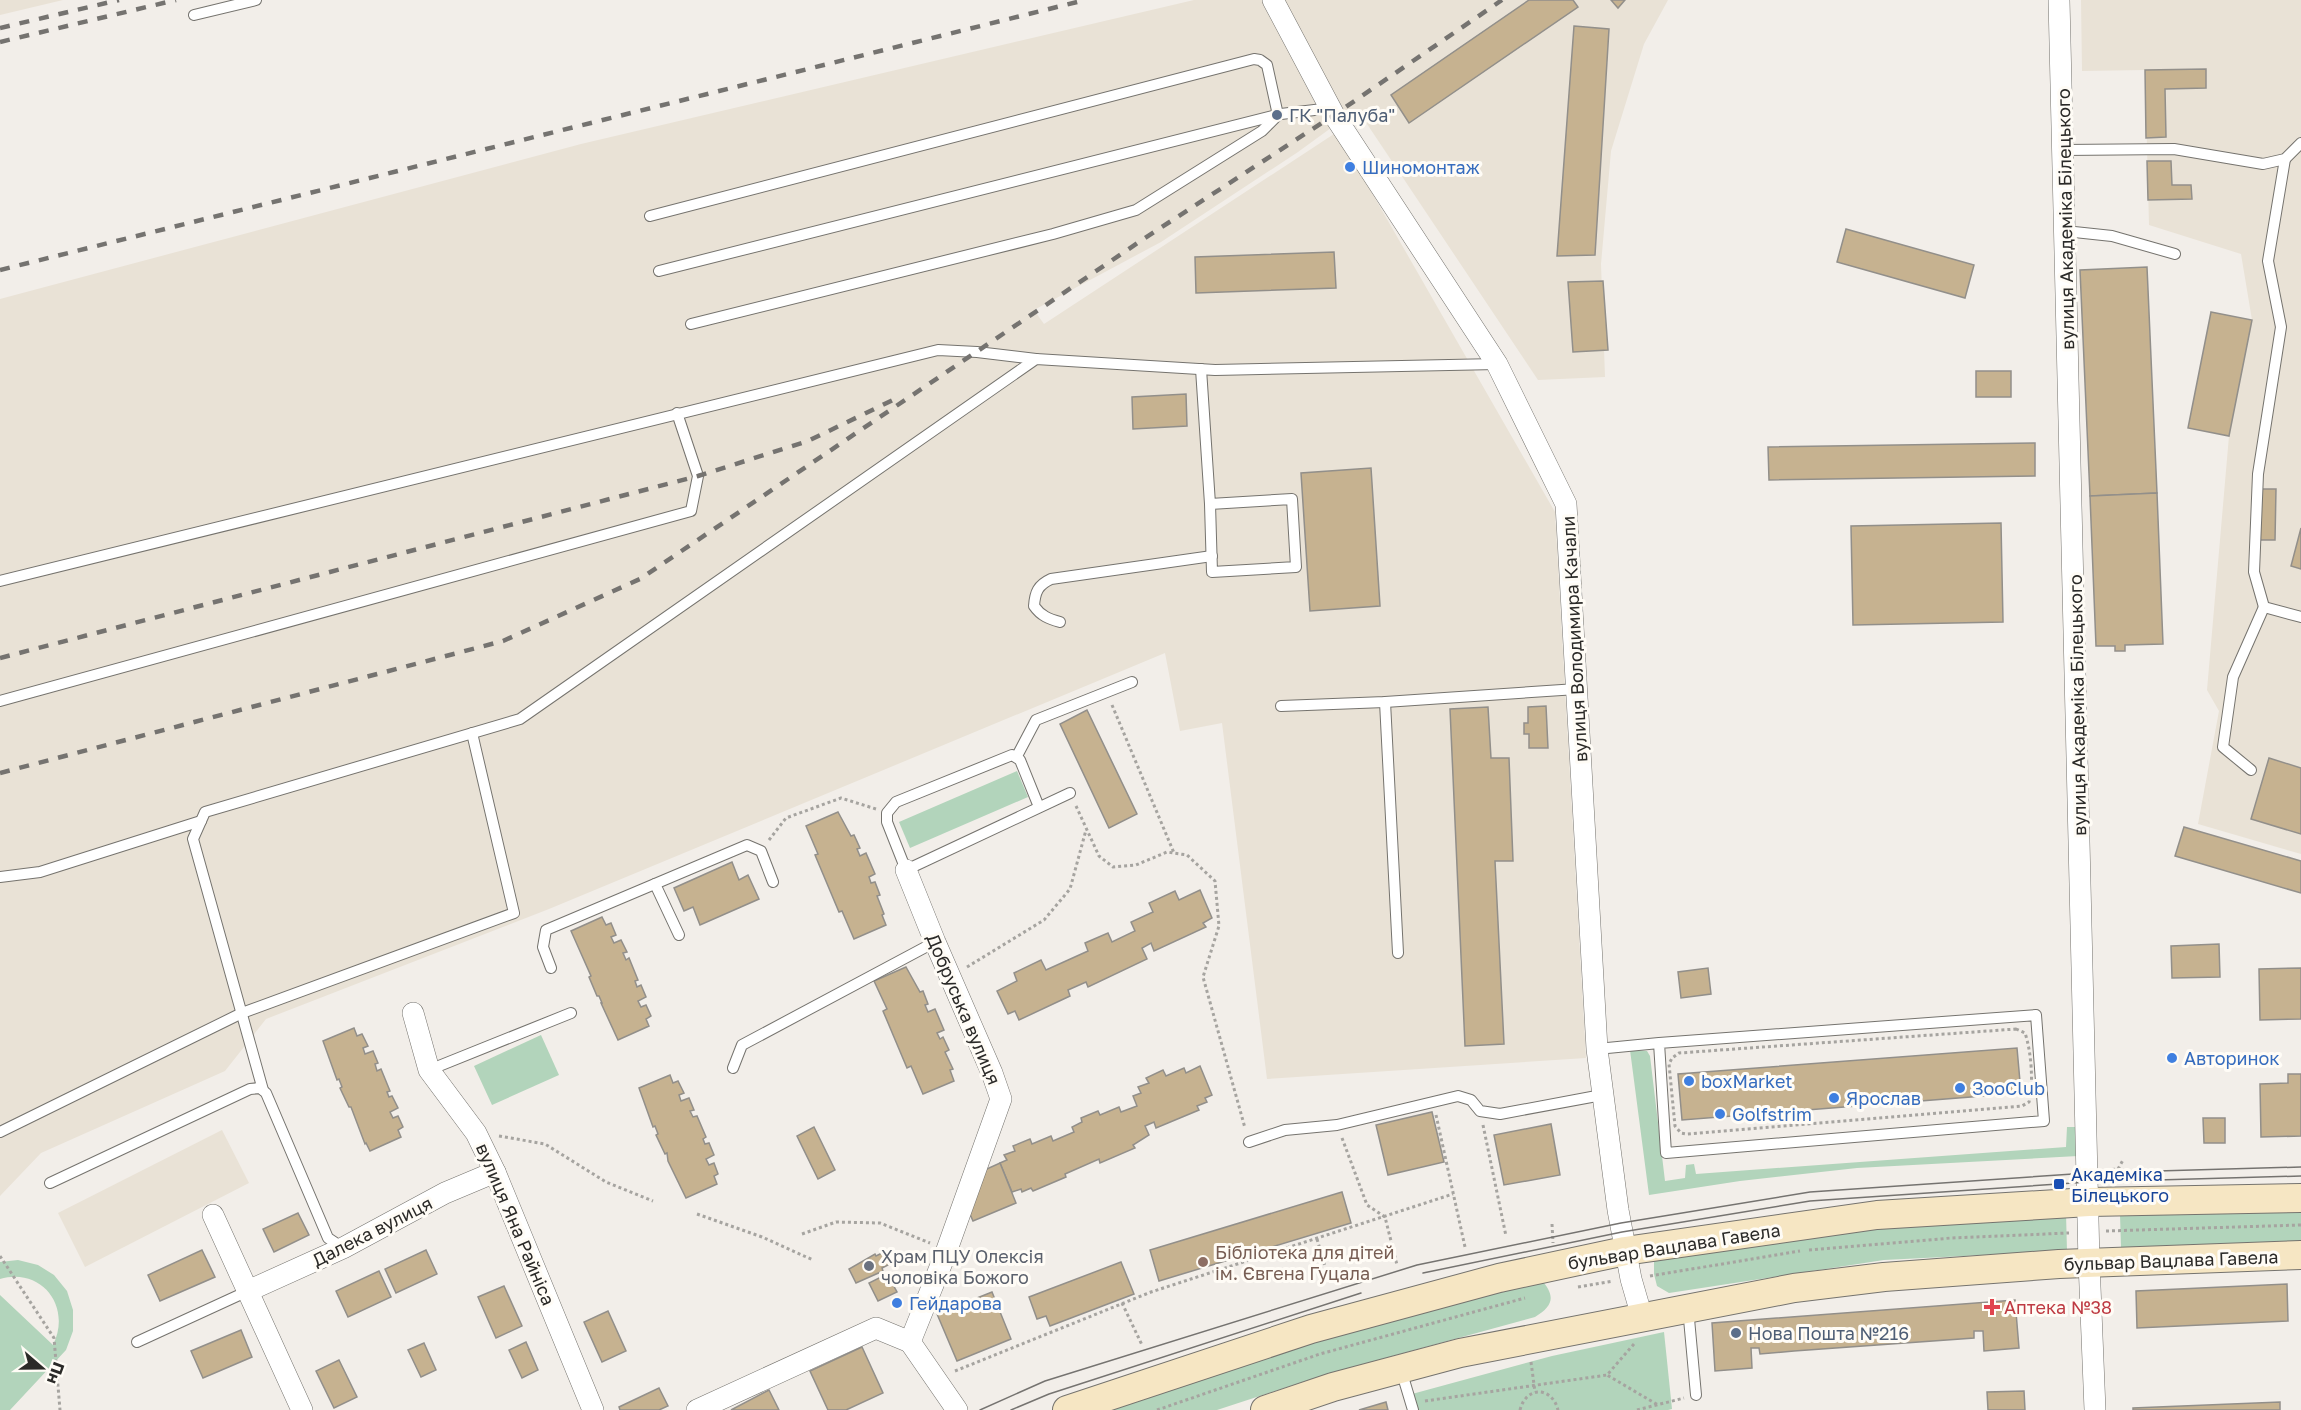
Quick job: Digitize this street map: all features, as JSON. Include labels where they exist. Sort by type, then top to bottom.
[{"type":"main road","name":"бульвар Вацлава Гавела","points":[[1067,1410],[1311,1329],[1499,1278],[1625,1251],[1877,1215],[2089,1202],[2301,1198]]},
{"type":"main road","name":"бульвар Вацлава Гавела","points":[[1265,1410],[1333,1387],[1460,1353],[1641,1327],[1688,1308],[1794,1288],[1884,1277],[2089,1262],[2301,1255]]},
{"type":"street","name":"вулиця Володимира Качали","points":[[1273,0],[1331,108],[1497,364],[1566,504],[1597,1049],[1625,1251],[1641,1327]]},
{"type":"street","name":"вулиця Академіка Білецького","points":[[2060,0],[2089,1262],[2095,1410]]},
{"type":"street","name":"Добруська вулиця","points":[[906,870],[1001,1099],[947,1250],[910,1342]]},
{"type":"street","name":"вулиця Яна Райніса","points":[[413,1013],[429,1070],[476,1133],[495,1172],[593,1410]]},
{"type":"street","name":"Далека вулиця","points":[[248,1291],[343,1248],[445,1193],[495,1172]]},
{"type":"street","points":[[213,1215],[302,1410]]},
{"type":"street","points":[[697,1410],[876,1329],[910,1342],[957,1410]]},
{"type":"lane","points":[[194,15],[256,0]]},
{"type":"lane","points":[[650,216],[1254,59],[1267,65],[1278,115]]},
{"type":"lane","points":[[659,271],[1278,115],[1331,108]]},
{"type":"lane","points":[[691,324],[1053,234],[1136,210],[1262,131],[1278,115]]},
{"type":"lane","points":[[2063,150],[2174,149],[2263,164],[2285,159],[2301,143]]},
{"type":"lane","points":[[2251,770],[2223,747],[2233,677],[2264,607],[2254,572],[2258,474],[2281,327],[2268,261],[2285,159]]},
{"type":"lane","points":[[2065,231],[2112,236],[2175,254]]},
{"type":"lane","points":[[0,581],[938,350],[1036,359],[1201,369],[1497,364]]},
{"type":"lane","points":[[343,1248],[328,1238],[263,1090],[193,839],[205,812],[520,719],[1036,359]]},
{"type":"lane","points":[[1201,369],[1212,572],[1296,567],[1292,499],[1210,504]]},
{"type":"lane","points":[[0,701],[691,511],[698,477],[677,413]]},
{"type":"lane","points":[[1060,622],[1048,619],[1034,606],[1035,592],[1042,583],[1050,579],[1212,556]]},
{"type":"lane","points":[[2264,607],[2301,617]]},
{"type":"lane","points":[[1017,756],[1036,720],[1132,682]]},
{"type":"lane","points":[[1281,706],[1385,702],[1577,689]]},
{"type":"lane","points":[[1385,702],[1398,953]]},
{"type":"lane","points":[[0,1132],[242,1013],[514,913],[472,733]]},
{"type":"lane","points":[[1039,807],[1020,760],[1017,756],[1008,755],[896,802],[887,813],[887,822],[906,870],[1070,793]]},
{"type":"lane","points":[[0,878],[40,872],[201,821]]},
{"type":"lane","points":[[551,968],[543,947],[546,930],[747,845],[761,851],[773,882]]},
{"type":"lane","points":[[655,884],[680,935]]},
{"type":"lane","points":[[733,1068],[742,1045],[935,942]]},
{"type":"lane","points":[[429,1070],[571,1013]]},
{"type":"lane","points":[[1597,1049],[1659,1043],[2036,1015],[2044,1121],[1666,1153],[1659,1043]]},
{"type":"lane","points":[[50,1184],[250,1089],[263,1090]]},
{"type":"lane","points":[[1249,1142],[1285,1130],[1337,1125],[1433,1101],[1463,1096],[1471,1100],[1480,1111],[1500,1114],[1602,1095]]},
{"type":"lane","points":[[137,1342],[248,1291]]},
{"type":"lane","points":[[1688,1308],[1696,1395]]},
{"type":"lane","points":[[1401,1370],[1412,1406]]},
{"type":"path","points":[[1106,692],[1173,853]]},
{"type":"path","points":[[1070,793],[1099,856],[1113,867],[1136,865],[1167,852],[1187,855],[1215,881],[1219,926],[1203,977],[1249,1142]]},
{"type":"path","points":[[761,851],[786,818],[841,798],[887,813]]},
{"type":"path","points":[[950,977],[1044,920],[1070,889],[1086,828]]},
{"type":"path","points":[[2016,1029],[2025,1033],[2028,1041],[2032,1092],[2029,1102],[2022,1106],[1687,1134],[1681,1133],[1676,1126],[1669,1064],[1672,1058],[1679,1053],[2016,1029]]},
{"type":"path","points":[[1433,1101],[1465,1247]]},
{"type":"path","points":[[1480,1111],[1506,1236]]},
{"type":"path","points":[[1337,1125],[1367,1205],[1385,1217],[1397,1265]]},
{"type":"path","points":[[476,1133],[545,1144],[606,1182],[653,1201]]},
{"type":"path","points":[[2118,1169],[2123,1160]]},
{"type":"path","points":[[936,1379],[1151,1292],[1453,1194]]},
{"type":"path","points":[[697,1214],[762,1237],[813,1260]]},
{"type":"path","points":[[802,1234],[836,1222],[880,1223],[947,1250]]},
{"type":"path","points":[[1552,1224],[1554,1245]]},
{"type":"path","points":[[1317,1239],[1329,1284]]},
{"type":"path","points":[[0,1256],[54,1338],[60,1410]]},
{"type":"path","points":[[1122,1304],[1142,1345]]},
{"type":"path","points":[[1606,1375],[1641,1327]]},
{"type":"path","points":[[1530,1355],[1535,1392]]},
{"type":"path","points":[[1412,1406],[1606,1375],[1658,1405]]},
{"type":"path","points":[[1520,1410],[1522,1402],[1528,1395],[1535,1392],[1544,1392],[1551,1396],[1558,1410]]},
{"type":"path","points":[[1637,1410],[1696,1395]]},
{"type":"shaded area","points":[[0,0],[63,0],[0,15]]},
{"type":"shaded area","points":[[1194,0],[1668,0],[1644,44],[1611,151],[1601,264],[1605,377],[1538,380],[1357,109],[1298,152],[1161,242],[1034,310],[1044,324],[1337,132],[1555,512],[1586,1058],[1267,1079],[1222,723],[1180,731],[1165,653],[549,909],[266,1019],[225,1071],[41,1153],[0,1196],[0,299],[581,144]]},
{"type":"shaded area","points":[[2081,0],[2301,0],[2301,854],[2198,824],[2219,711],[2207,690],[2229,436],[2252,320],[2241,254],[2149,225],[2145,70],[2082,71]]},
{"type":"shaded area","points":[[222,1130],[249,1183],[85,1267],[58,1213]]},
{"type":"green space","points":[[1017,771],[1028,797],[910,848],[899,822]]},
{"type":"green space","points":[[541,1035],[559,1075],[492,1105],[474,1066]]},
{"type":"green space","points":[[1630,1050],[1647,1051],[1650,1056],[1665,1181],[1685,1178],[1686,1165],[1694,1164],[1696,1174],[2066,1147],[2067,1127],[2078,1127],[2078,1156],[1857,1168],[1740,1181],[1649,1195]]},
{"type":"green space","points":[[2301,1208],[2301,1243],[2121,1248],[2120,1214]]},
{"type":"green space","points":[[2066,1213],[2067,1251],[1884,1260],[1669,1293],[1657,1286],[1654,1274],[1654,1260],[1803,1234]]},
{"type":"green space","points":[[18,1260],[38,1265],[54,1275],[67,1291],[73,1310],[73,1331],[66,1350],[10,1410],[0,1410],[0,1295],[53,1345],[58,1331],[59,1317],[56,1304],[49,1293],[29,1279],[15,1277],[0,1279],[0,1262]]},
{"type":"green space","points":[[1540,1278],[1551,1299],[1542,1313],[1535,1317],[1327,1374],[1217,1410],[1092,1410],[1311,1334]]},
{"type":"green space","points":[[1664,1332],[1672,1409],[1668,1410],[1417,1410],[1412,1394],[1552,1356]]},
{"type":"building","points":[[1529,0],[1573,0],[1578,7],[1409,123],[1391,95]]},
{"type":"building","points":[[1611,0],[1625,0],[1618,8]]},
{"type":"building","points":[[1574,26],[1609,29],[1595,255],[1557,256]]},
{"type":"building","points":[[2206,69],[2206,88],[2165,89],[2166,137],[2146,138],[2145,70]]},
{"type":"building","points":[[2147,161],[2171,161],[2172,185],[2191,185],[2192,199],[2148,200]]},
{"type":"building","points":[[1846,229],[1974,265],[1965,298],[1837,262]]},
{"type":"building","points":[[1334,252],[1336,288],[1196,293],[1195,257]]},
{"type":"building","points":[[2147,267],[2157,493],[2090,496],[2080,270]]},
{"type":"building","points":[[1603,281],[1608,350],[1573,352],[1568,282]]},
{"type":"building","points":[[2211,312],[2252,320],[2229,436],[2188,428]]},
{"type":"building","points":[[1976,371],[2011,371],[2011,397],[1976,397]]},
{"type":"building","points":[[1186,394],[1187,426],[1133,429],[1132,397]]},
{"type":"building","points":[[2035,443],[2035,476],[1769,480],[1768,447]]},
{"type":"building","points":[[1371,468],[1380,606],[1310,611],[1301,473]]},
{"type":"building","points":[[2261,489],[2276,489],[2275,540],[2260,540]]},
{"type":"building","points":[[2157,493],[2163,644],[2125,645],[2125,651],[2115,651],[2115,646],[2096,646],[2090,496]]},
{"type":"building","points":[[2001,523],[2003,622],[1853,625],[1851,526]]},
{"type":"building","points":[[2301,528],[2301,569],[2291,566]]},
{"type":"building","points":[[1546,706],[1548,748],[1529,748],[1529,734],[1524,734],[1524,723],[1528,723],[1528,707]]},
{"type":"building","points":[[1488,707],[1491,758],[1509,758],[1513,861],[1495,861],[1504,1044],[1465,1046],[1450,709]]},
{"type":"building","points":[[1087,710],[1137,814],[1109,828],[1060,724]]},
{"type":"building","points":[[2269,758],[2301,768],[2301,834],[2251,819]]},
{"type":"building","points":[[838,812],[851,836],[854,835],[860,848],[857,849],[860,856],[866,853],[875,874],[869,877],[871,883],[875,882],[880,895],[877,896],[886,925],[854,939],[842,911],[839,912],[815,855],[818,854],[806,826]]},
{"type":"building","points":[[2184,827],[2301,861],[2301,893],[2175,856]]},
{"type":"building","points":[[732,862],[739,880],[748,875],[759,899],[700,925],[693,907],[684,911],[674,888]]},
{"type":"building","points":[[1200,890],[1212,918],[1203,923],[1206,927],[1154,951],[1151,943],[1142,948],[1147,959],[1088,987],[1086,982],[1068,990],[1070,996],[1019,1020],[1015,1011],[1008,1014],[997,991],[1017,981],[1014,973],[1041,960],[1046,970],[1088,951],[1085,943],[1108,933],[1112,942],[1135,931],[1131,922],[1153,912],[1149,903],[1175,891],[1179,900]]},
{"type":"building","points":[[602,917],[606,925],[611,923],[616,935],[611,937],[614,943],[621,940],[627,952],[623,953],[626,960],[629,958],[638,980],[635,981],[637,987],[641,985],[646,997],[638,1001],[641,1007],[646,1005],[651,1016],[646,1019],[649,1026],[618,1040],[599,996],[597,996],[589,977],[591,976],[571,931]]},
{"type":"building","points":[[2219,944],[2220,977],[2172,978],[2171,946]]},
{"type":"building","points":[[906,967],[920,992],[923,991],[928,1004],[925,1005],[928,1012],[935,1009],[944,1030],[937,1033],[940,1039],[943,1037],[949,1050],[945,1052],[953,1069],[950,1070],[954,1081],[923,1094],[911,1066],[907,1068],[883,1011],[887,1009],[874,981]]},
{"type":"building","points":[[1708,968],[1711,994],[1681,998],[1678,972]]},
{"type":"building","points":[[2301,968],[2301,1019],[2260,1020],[2259,969]]},
{"type":"building","points":[[354,1028],[357,1036],[362,1034],[368,1046],[363,1048],[365,1054],[373,1051],[378,1063],[375,1064],[377,1071],[381,1069],[390,1091],[387,1092],[389,1097],[392,1096],[398,1108],[390,1112],[393,1118],[398,1116],[403,1127],[398,1130],[401,1137],[370,1151],[340,1088],[342,1087],[339,1079],[337,1080],[323,1041]]},
{"type":"building","points":[[2017,1048],[2021,1093],[1682,1120],[1678,1074]]},
{"type":"building","points":[[1200,1066],[1212,1095],[1205,1098],[1207,1102],[1197,1106],[1199,1110],[1156,1128],[1154,1122],[1145,1126],[1149,1135],[1133,1145],[1135,1148],[1100,1163],[1099,1159],[1033,1191],[1031,1188],[1022,1192],[1021,1189],[1012,1192],[1000,1163],[1007,1160],[1004,1155],[1015,1151],[1013,1146],[1030,1139],[1032,1144],[1051,1136],[1053,1141],[1074,1132],[1072,1127],[1082,1122],[1081,1118],[1098,1111],[1100,1115],[1119,1107],[1121,1112],[1137,1106],[1133,1096],[1141,1093],[1138,1087],[1149,1083],[1146,1078],[1163,1070],[1166,1076],[1184,1068],[1186,1073]]},
{"type":"building","points":[[2288,1074],[2301,1074],[2301,1136],[2261,1137],[2260,1084],[2288,1083]]},
{"type":"building","points":[[670,1075],[673,1083],[678,1081],[684,1093],[679,1095],[681,1101],[689,1098],[694,1110],[690,1111],[693,1117],[697,1116],[706,1137],[703,1139],[705,1144],[709,1143],[714,1155],[706,1159],[709,1165],[714,1163],[718,1174],[714,1176],[717,1184],[686,1198],[668,1161],[667,1153],[665,1154],[656,1135],[658,1134],[655,1126],[653,1127],[639,1088]]},
{"type":"building","points":[[1432,1112],[1444,1162],[1388,1175],[1376,1125]]},
{"type":"building","points":[[2203,1118],[2225,1118],[2225,1143],[2204,1143]]},
{"type":"building","points":[[1551,1124],[1560,1175],[1504,1185],[1494,1135]]},
{"type":"building","points":[[814,1127],[835,1170],[818,1179],[797,1136]]},
{"type":"building","points":[[1000,1163],[1016,1203],[973,1221],[966,1205],[980,1172]]},
{"type":"building","points":[[1342,1192],[1351,1223],[1159,1281],[1150,1250]]},
{"type":"building","points":[[298,1213],[309,1235],[274,1252],[263,1229]]},
{"type":"building","points":[[202,1250],[215,1277],[160,1301],[148,1275]]},
{"type":"building","points":[[426,1250],[437,1274],[396,1293],[385,1269]]},
{"type":"building","points":[[886,1251],[892,1263],[882,1268],[883,1271],[856,1283],[849,1269],[875,1254],[876,1256]]},
{"type":"building","points":[[1121,1262],[1134,1294],[1050,1326],[1046,1316],[1037,1319],[1029,1297]]},
{"type":"building","points":[[379,1271],[391,1297],[348,1317],[336,1291]]},
{"type":"building","points":[[887,1274],[897,1292],[878,1301],[869,1283]]},
{"type":"building","points":[[2287,1284],[2288,1321],[2137,1328],[2136,1291]]},
{"type":"building","points":[[504,1286],[522,1326],[496,1338],[478,1297]]},
{"type":"building","points":[[992,1292],[1011,1339],[957,1361],[937,1314]]},
{"type":"building","points":[[2015,1300],[2019,1348],[1984,1351],[1983,1331],[1974,1331],[1974,1338],[1760,1354],[1759,1348],[1751,1348],[1752,1368],[1715,1371],[1712,1323]]},
{"type":"building","points":[[608,1311],[626,1351],[602,1362],[584,1322]]},
{"type":"building","points":[[241,1330],[252,1357],[203,1378],[191,1351]]},
{"type":"building","points":[[526,1342],[538,1370],[522,1378],[509,1350]]},
{"type":"building","points":[[424,1343],[436,1370],[421,1377],[408,1350]]},
{"type":"building","points":[[862,1347],[883,1393],[846,1410],[828,1410],[810,1371]]},
{"type":"building","points":[[339,1360],[357,1397],[334,1408],[316,1371]]},
{"type":"building","points":[[659,1388],[668,1406],[659,1410],[620,1410],[619,1407]]},
{"type":"building","points":[[769,1390],[779,1410],[731,1410]]},
{"type":"building","points":[[2024,1391],[2025,1410],[1988,1410],[1987,1392]]},
{"type":"building","points":[[1386,1402],[1388,1410],[1359,1410]]},
{"type":"building","points":[[2280,1402],[2280,1410],[2133,1410],[2133,1408]]},
{"type":"tram line","points":[[980,1410],[1045,1381],[1417,1265],[1621,1223],[1810,1192],[2088,1173],[2301,1167]]},
{"type":"tram line","points":[[1423,1273],[1622,1232],[1810,1201],[2088,1182],[2301,1176]]},
{"type":"tram line","points":[[1011,1410],[1049,1394],[1361,1293]]},
{"type":"railway","points":[[0,28],[119,0]]},
{"type":"railway","points":[[0,42],[176,0]]},
{"type":"railway","points":[[0,270],[1085,0]]},
{"type":"railway","points":[[0,773],[503,641],[640,579],[1502,0]]},
{"type":"railway","points":[[0,658],[698,476],[808,441],[895,399]]},
{"type":"place","name":"ГК \"Палуба\"","points":[[1277,115]]},
{"type":"place","name":"Шиномонтаж","points":[[1350,167]]},
{"type":"place","name":"Авторинок","points":[[2172,1058]]},
{"type":"place","name":"boxMarket","points":[[1689,1081]]},
{"type":"place","name":"ЗооClub","points":[[1960,1088]]},
{"type":"place","name":"Ярослав","points":[[1834,1098]]},
{"type":"place","name":"Golfstrim","points":[[1720,1114]]},
{"type":"place","name":"Академіка Білецького","points":[[2059,1184]]},
{"type":"place","name":"Бібліотека для дітей ім. Євгена Гуцала","points":[[1203,1262]]},
{"type":"place","name":"Храм ПЦУ Олексія чоловіка Божого","points":[[869,1266]]},
{"type":"place","name":"Гейдарова","points":[[897,1303]]},
{"type":"place","name":"Аптека №38","points":[[1992,1307]]},
{"type":"place","name":"Нова Пошта №216","points":[[1736,1333]]}]
